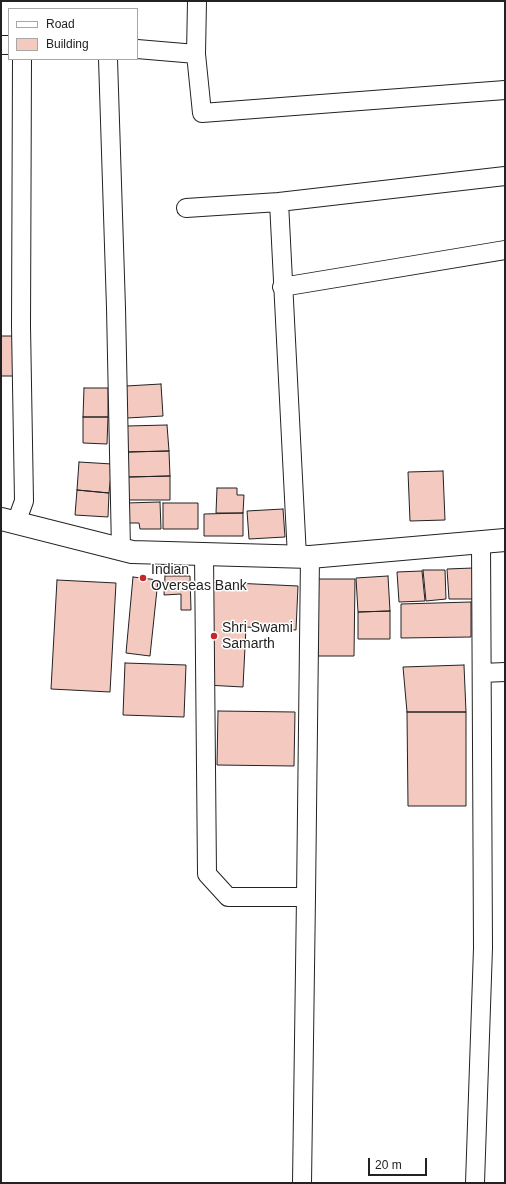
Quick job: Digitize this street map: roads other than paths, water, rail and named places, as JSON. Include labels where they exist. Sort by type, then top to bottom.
[{"type":"street","points":[[197,1],[196,54],[202,113],[505,90]]},
{"type":"street","points":[[138,49],[196,54]]},
{"type":"street","points":[[22,60],[21,326],[24,501],[9,521],[132,552],[303,557],[505,540]]},
{"type":"street","points":[[108,60],[116,300],[121,549]]},
{"type":"street","points":[[186,208],[279,202],[505,176]]},
{"type":"street","points":[[279,202],[282,287],[303,557],[306,897],[302,1183]]},
{"type":"street","points":[[282,287],[505,250]]},
{"type":"street","points":[[475,1183],[483,948],[481,542]]},
{"type":"street","points":[[204,554],[207,874],[228,897],[306,897]]},
{"type":"street","points":[[482,673],[505,672]]},
{"type":"place","name":"Indian Overseas Bank","points":[[143,578]]},
{"type":"place","name":"Shri Swami Samarth","points":[[214,636]]}]
